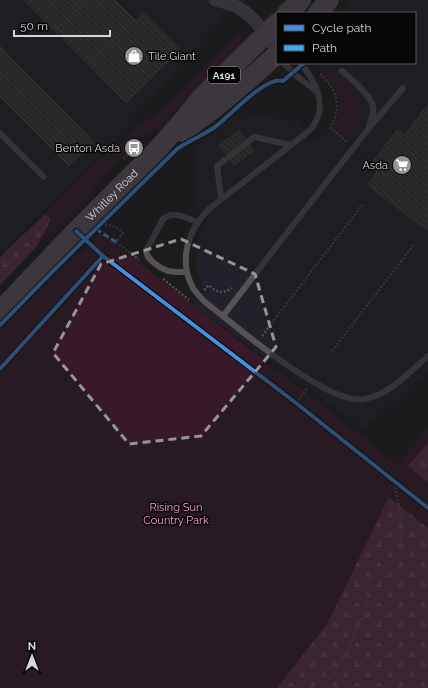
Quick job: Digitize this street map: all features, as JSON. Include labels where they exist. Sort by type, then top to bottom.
[{"type":"main road","points":[[288,12],[301,0]]},
{"type":"main road","points":[[304,12],[316,0]]},
{"type":"main road","points":[[319,12],[329,0]]},
{"type":"main road","name":"Whitley Road","points":[[0,311],[76,231],[158,149],[202,97],[275,41]]},
{"type":"main road","name":"Whitley Road","points":[[158,149],[204,116],[253,76],[275,41]]},
{"type":"street","points":[[215,0],[234,6],[248,14],[275,41]]},
{"type":"lane","points":[[285,64],[296,76],[318,93]]},
{"type":"lane","points":[[301,64],[311,77],[320,99],[320,111],[315,123],[305,134],[208,208],[197,222],[188,241],[186,252],[187,272],[193,288],[205,302],[260,345],[295,370],[318,384],[345,397],[359,399],[371,398],[381,394],[389,390],[428,356]]},
{"type":"lane","points":[[342,70],[368,96],[371,102],[373,114],[369,128]]},
{"type":"lane","points":[[223,316],[369,128],[403,88]]},
{"type":"lane","points":[[0,134],[44,177]]},
{"type":"lane","points":[[221,199],[216,166],[254,137],[291,145]]},
{"type":"lane","points":[[187,272],[175,272],[160,268],[148,257],[146,251],[165,216],[174,214],[197,222]]},
{"type":"path","points":[[319,73],[330,83],[337,101],[335,119],[330,127],[354,147]]},
{"type":"path","points":[[342,146],[346,141]]},
{"type":"path","points":[[260,345],[264,339],[262,337],[363,204]]},
{"type":"path","points":[[101,223],[107,218]]},
{"type":"path","points":[[101,223],[112,225],[121,230],[123,233],[116,242],[141,262]]},
{"type":"path","points":[[332,351],[415,243]]},
{"type":"path","points":[[159,276],[190,301],[209,285],[214,290],[222,292],[235,286]]},
{"type":"path","points":[[311,688],[315,684],[329,678],[334,673],[351,646],[354,633],[364,615],[368,602],[370,580],[374,574],[401,554],[401,515],[394,482]]},
{"type":"highlighted area","points":[[181,239],[255,274],[276,347],[201,436],[129,444],[53,353],[101,264]]},
{"type":"shaded area","points":[[0,0],[248,0],[224,17],[110,145],[0,252]]},
{"type":"shaded area","points":[[352,0],[428,0],[428,372],[364,428],[193,305],[205,290],[196,268],[198,238],[208,222],[197,205],[195,148],[238,112],[298,122],[313,143],[333,127],[338,117],[340,105],[336,88],[316,64],[416,64],[416,12],[345,12]]},
{"type":"green space","points":[[241,33],[242,38],[240,46],[237,50],[161,124],[138,141],[112,166],[90,194],[37,246],[51,219],[45,214],[113,148],[158,112]]},
{"type":"green space","points":[[336,73],[352,89],[360,102],[362,109],[360,124],[350,139],[333,127],[338,112],[339,99],[334,87],[324,75]]},
{"type":"green space","points":[[45,214],[51,219],[37,246],[0,285],[0,257]]},
{"type":"green space","name":"Rising Sun Country Park","points":[[101,233],[398,465],[428,429],[428,442],[408,466],[428,483],[428,528],[389,497],[327,624],[277,688],[0,688],[0,332],[16,314]]},
{"type":"green space","points":[[428,442],[428,483],[408,466]]},
{"type":"green space","points":[[389,497],[428,528],[428,688],[277,688],[327,624]]},
{"type":"building","points":[[24,0],[71,0],[78,8],[55,31]]},
{"type":"building","points":[[71,0],[87,0],[78,8]]},
{"type":"building","points":[[87,0],[115,0],[135,20],[88,64],[55,31]]},
{"type":"building","name":"Tile Giant","points":[[144,12],[180,49],[126,103],[88,64]]},
{"type":"building","points":[[0,46],[10,57],[0,67]]},
{"type":"building","points":[[10,57],[31,78],[6,103],[0,97],[0,67]]},
{"type":"building","points":[[31,78],[52,99],[27,124],[6,103]]},
{"type":"building","points":[[52,99],[73,120],[48,145],[27,124]]},
{"type":"building","name":"Asda","points":[[428,104],[428,231],[367,185],[379,168],[372,163],[398,129],[405,135]]},
{"type":"building","points":[[73,120],[94,142],[69,166],[48,145]]},
{"type":"building","points":[[239,130],[254,151],[234,165],[219,145]]},
{"type":"marked path","points":[[96,229],[116,242]]},
{"type":"cycle path","points":[[0,325],[177,149],[215,127],[258,90],[276,81],[283,81],[303,64]]},
{"type":"cycle path","points":[[76,231],[103,256],[296,403],[428,508]]},
{"type":"cycle path","points":[[0,369],[103,256]]},
{"type":"place","name":"Tile Giant","points":[[134,56]]},
{"type":"place","name":"Benton Asda","points":[[134,148]]},
{"type":"place","name":"Asda","points":[[402,165]]}]
